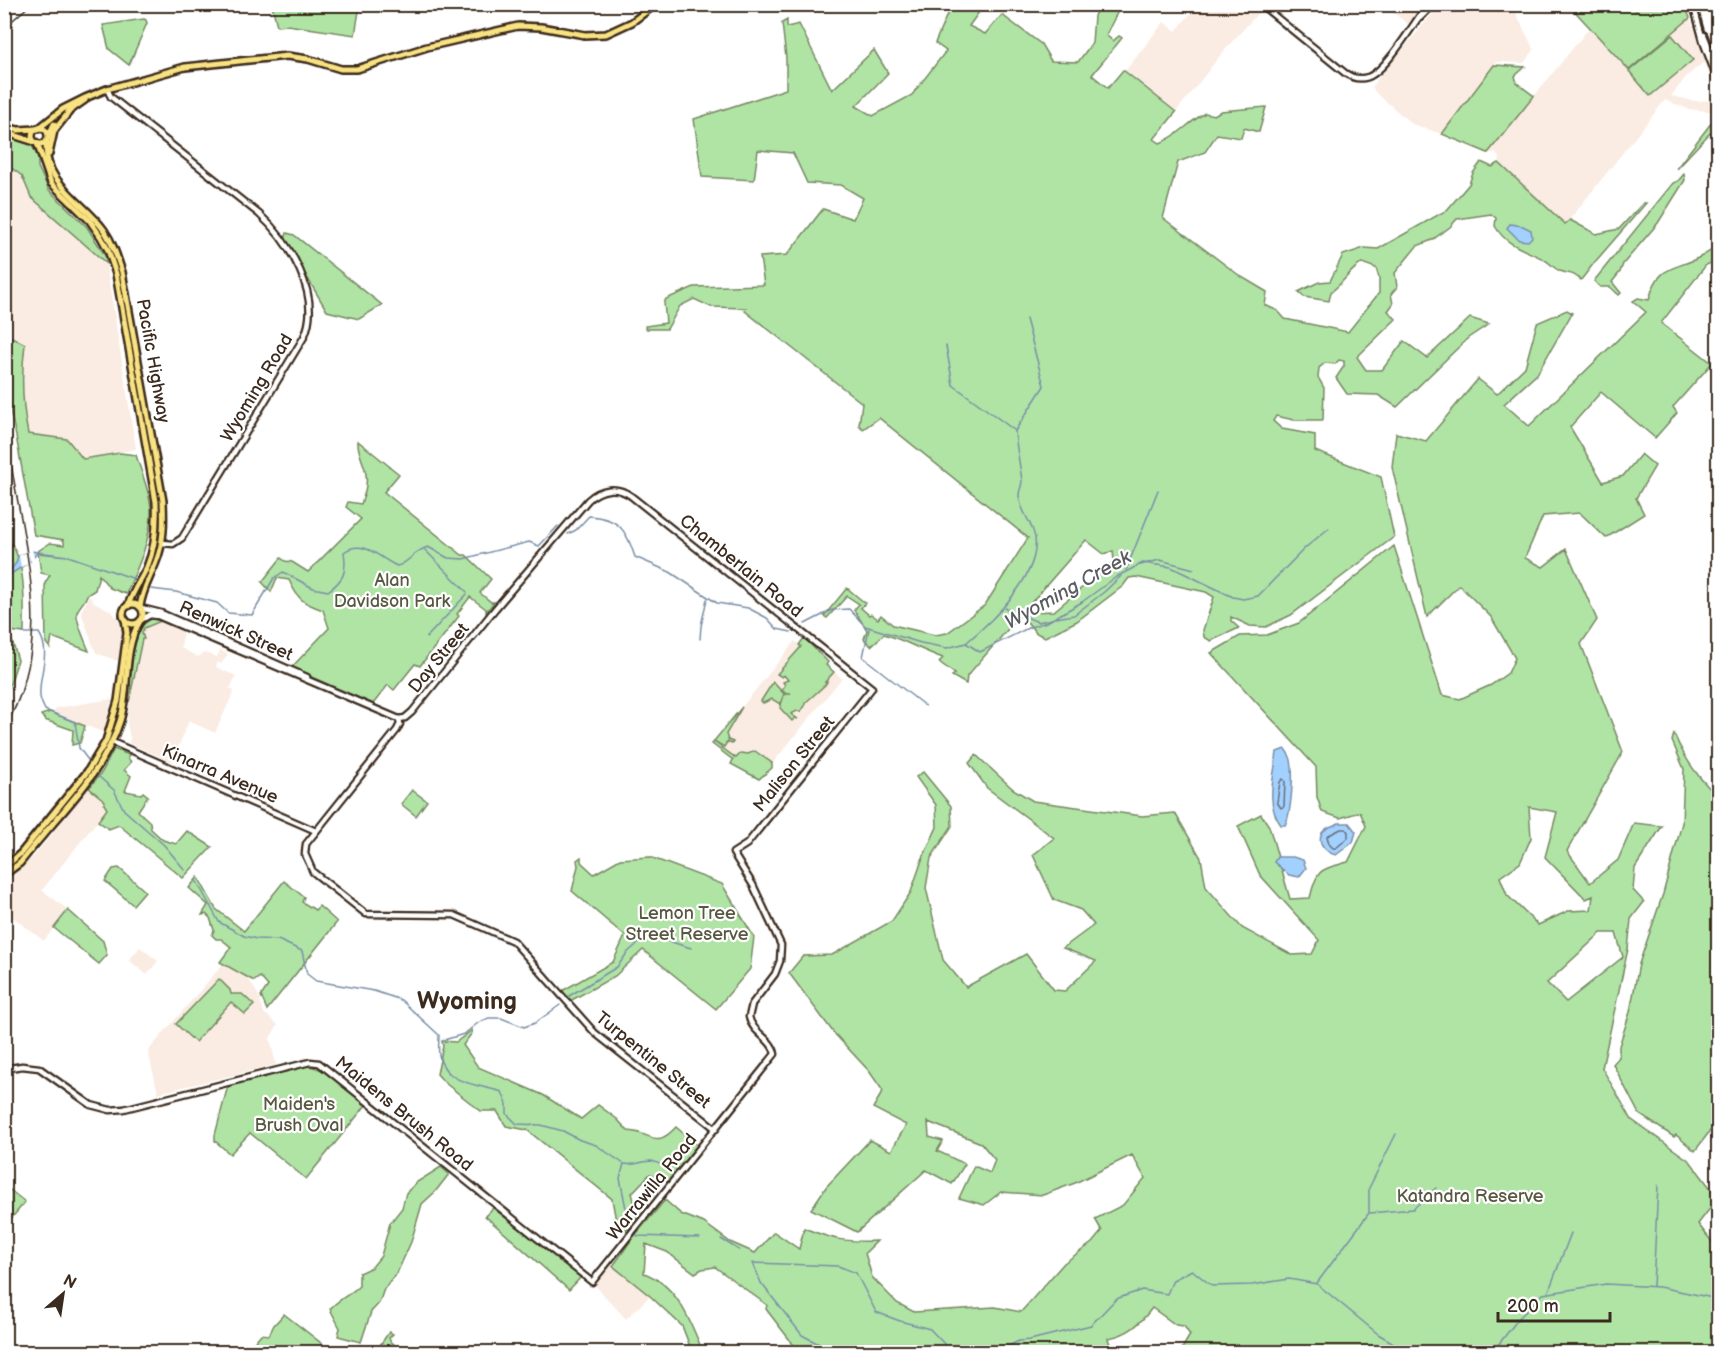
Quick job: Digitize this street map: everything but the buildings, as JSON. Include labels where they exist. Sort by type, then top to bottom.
[{"type":"main road","points":[[4,8],[8,4]]},
{"type":"main road","points":[[36,142],[33,135],[37,129],[66,106],[107,89],[185,67],[287,56],[334,68],[357,69],[427,47],[518,26],[541,27],[585,35],[611,33],[632,22],[656,4]]},
{"type":"main road","points":[[4,132],[42,143],[47,139],[54,125],[99,92]]},
{"type":"main road","points":[[54,176],[49,156],[50,143],[57,126],[69,112]]},
{"type":"main road","points":[[4,126],[17,130],[45,130],[47,139]]},
{"type":"main road","name":"Pacific Highway","points":[[47,139],[47,160],[54,176],[62,188],[103,229],[118,259],[163,501],[162,543],[143,590],[140,607]]},
{"type":"main road","name":"Pacific Highway","points":[[36,142],[51,183],[93,226],[105,244],[114,266],[156,502],[155,536],[150,560],[128,606]]},
{"type":"main road","points":[[150,560],[158,545],[162,543]]},
{"type":"main road","points":[[4,875],[20,863],[87,783],[112,742],[123,711],[131,642],[143,614],[140,607],[135,604],[128,606],[124,611],[127,633],[117,706],[106,741],[87,772]]},
{"type":"main road","points":[[125,619],[132,624],[140,620]]},
{"type":"main road","points":[[4,868],[21,853],[112,742]]},
{"type":"street","points":[[1260,4],[1354,78],[1364,78],[1378,70],[1434,4]]},
{"type":"street","points":[[1420,18],[1428,4]]},
{"type":"street","points":[[1693,4],[1719,81]]},
{"type":"street","points":[[1698,22],[1719,70]]},
{"type":"street","points":[[1709,57],[1714,59]]},
{"type":"street","name":"Wyoming Road","points":[[107,89],[111,97],[255,211],[275,230],[306,285],[310,304],[308,326],[302,342],[182,538],[173,544],[162,543]]},
{"type":"street","name":"Chamberlain Road","points":[[588,500],[599,492],[608,490],[621,490],[628,494],[872,688]]},
{"type":"street","name":"Day Street","points":[[316,831],[397,730],[400,724],[399,719],[405,718],[412,712],[495,609],[588,500]]},
{"type":"street","name":"Renwick Street","points":[[140,607],[166,615],[254,653],[286,670],[399,719]]},
{"type":"street","name":"Renwick Street","points":[[140,620],[153,615],[276,665]]},
{"type":"street","points":[[166,615],[179,625]]},
{"type":"street","points":[[195,628],[226,645],[254,653]]},
{"type":"street","name":"Malison Street","points":[[776,1052],[754,1029],[749,1017],[752,1004],[775,974],[780,961],[781,941],[753,885],[733,853],[747,844],[872,688]]},
{"type":"street","name":"Kinarra Avenue","points":[[112,742],[316,831]]},
{"type":"street","name":"Turpentine Street","points":[[316,831],[304,849],[310,868],[362,912],[370,915],[454,915],[513,941],[595,1033],[716,1129]]},
{"type":"street","name":"Warrawilla Road","points":[[592,1282],[776,1052]]},
{"type":"street","name":"Maidens Brush Road","points":[[4,1070],[22,1066],[39,1068],[91,1105],[110,1110],[124,1109],[310,1062],[319,1063],[592,1282]]},
{"type":"shaded area","points":[[1198,5],[1250,5],[1259,12],[1223,52],[1176,112],[1125,71],[1164,22],[1176,31]]},
{"type":"shaded area","points":[[1383,5],[1423,5],[1408,24]]},
{"type":"shaded area","points":[[1440,5],[1512,5],[1534,50],[1524,63],[1497,62],[1442,134],[1412,124],[1375,92],[1372,86]]},
{"type":"shaded area","points":[[1690,18],[1718,96],[1704,62],[1687,76],[1671,96],[1695,101],[1718,100],[1718,112],[1688,109],[1665,100],[1566,224],[1499,163],[1500,158],[1495,153],[1488,153],[1590,27],[1629,69]]},
{"type":"shaded area","points":[[4,163],[22,176],[32,197],[106,263],[136,449],[83,459],[67,439],[28,434],[24,413],[22,370],[25,344],[5,333]]},
{"type":"shaded area","points":[[89,596],[94,602],[111,611],[121,623],[118,661],[96,653],[81,612]]},
{"type":"shaded area","points":[[162,621],[183,631],[181,648],[198,657],[205,653],[217,657],[220,650],[228,654],[221,664],[218,662],[216,667],[236,676],[230,689],[234,691],[215,733],[189,721],[172,762],[129,743],[127,723],[133,676],[137,667],[142,633],[144,628]]},
{"type":"shaded area","points":[[795,641],[842,678],[759,780],[712,744]]},
{"type":"shaded area","points":[[112,699],[104,733],[54,712],[56,708]]},
{"type":"shaded area","points":[[89,788],[106,801],[107,809],[42,890],[68,910],[44,941],[5,911],[4,882],[33,857]]},
{"type":"shaded area","points":[[140,947],[158,961],[147,975],[129,960]]},
{"type":"shaded area","points":[[223,964],[248,978],[259,996],[264,1013],[278,1025],[270,1038],[276,1065],[158,1093],[148,1051]]},
{"type":"shaded area","points":[[608,1262],[650,1296],[626,1319],[592,1282]]},
{"type":"green space","points":[[272,5],[360,5],[355,35],[287,25],[277,26]]},
{"type":"green space","points":[[951,5],[984,5],[969,26],[985,34],[1002,15],[1041,44],[1051,61],[1078,62],[1092,43],[1094,16],[1099,5],[1118,11],[1106,35],[1113,41],[1119,36],[1122,38],[1092,75],[1108,88],[1123,70],[1176,112],[1154,139],[1160,143],[1205,113],[1214,115],[1221,111],[1266,107],[1259,132],[1244,128],[1241,138],[1217,134],[1205,152],[1178,162],[1163,218],[1240,276],[1267,292],[1265,305],[1278,311],[1285,319],[1348,332],[1379,293],[1376,268],[1362,263],[1357,266],[1331,292],[1329,301],[1304,297],[1298,292],[1319,282],[1330,281],[1343,255],[1364,248],[1378,249],[1447,210],[1469,184],[1481,162],[1492,167],[1499,163],[1565,224],[1570,220],[1596,234],[1619,229],[1643,203],[1646,203],[1581,280],[1572,274],[1558,270],[1545,260],[1505,239],[1495,226],[1496,218],[1491,214],[1457,219],[1432,240],[1417,246],[1395,273],[1397,287],[1391,294],[1393,304],[1388,311],[1396,319],[1357,357],[1366,370],[1382,370],[1404,341],[1427,358],[1470,318],[1489,324],[1468,338],[1397,407],[1378,395],[1347,394],[1336,378],[1344,366],[1344,361],[1339,360],[1335,364],[1325,363],[1319,368],[1318,377],[1324,388],[1323,420],[1294,420],[1276,416],[1273,421],[1282,429],[1315,435],[1315,451],[1381,477],[1394,537],[1291,615],[1266,627],[1250,626],[1231,617],[1231,621],[1239,628],[1211,641],[1204,637],[1203,630],[1214,597],[1206,592],[1136,577],[1129,578],[1123,586],[1077,621],[1045,637],[1036,633],[1024,618],[1031,612],[1054,611],[1114,561],[1113,551],[1104,554],[1086,540],[967,676],[966,684],[952,676],[955,674],[939,662],[943,658],[899,639],[884,634],[871,646],[864,639],[867,630],[854,610],[859,604],[847,596],[827,618],[824,616],[847,588],[865,603],[861,608],[869,615],[878,619],[881,615],[893,625],[935,635],[947,633],[985,605],[1028,538],[879,418],[863,429],[859,425],[862,403],[745,311],[746,308],[711,307],[694,299],[680,306],[667,329],[646,329],[645,326],[666,323],[664,303],[666,299],[694,287],[764,285],[760,257],[787,255],[823,209],[853,219],[863,198],[841,185],[807,183],[793,153],[758,150],[754,180],[702,177],[694,119],[786,89],[786,58],[782,23],[787,20],[787,27],[799,24],[832,90],[874,50],[888,73],[856,106],[873,116],[912,95],[946,51],[935,43]]},
{"type":"green space","points":[[1569,5],[1635,5],[1636,10],[1639,5],[1685,5],[1690,18],[1629,70]]},
{"type":"green space","points":[[144,19],[147,23],[129,65],[109,49],[103,25]]},
{"type":"green space","points":[[1672,35],[1693,60],[1650,96],[1629,71]]},
{"type":"green space","points":[[1494,65],[1525,67],[1515,76],[1517,83],[1534,96],[1488,153],[1442,134]]},
{"type":"green space","points":[[1718,114],[1718,129],[1709,134],[1676,169]]},
{"type":"green space","points":[[5,135],[31,144],[38,156],[38,167],[49,190],[87,227],[106,257],[106,263],[31,197],[22,176],[5,163]]},
{"type":"green space","points":[[1684,174],[1685,180],[1658,223],[1623,264],[1612,282],[1621,293],[1619,295],[1610,287],[1600,287],[1594,281],[1673,183]]},
{"type":"green space","points":[[287,233],[294,235],[382,305],[359,319],[327,311],[285,240]]},
{"type":"green space","name":"Katandra Reserve","points":[[1718,246],[1718,260],[1706,265],[1661,323],[1712,363],[1673,407],[1677,413],[1655,438],[1601,392],[1570,427],[1603,482],[1623,476],[1641,454],[1655,466],[1636,498],[1644,514],[1606,538],[1580,513],[1543,516],[1525,558],[1543,567],[1566,549],[1597,620],[1581,644],[1623,752],[1567,851],[1590,883],[1618,860],[1634,823],[1662,826],[1635,868],[1633,890],[1644,902],[1631,919],[1628,949],[1602,1068],[1632,1120],[1690,1161],[1718,1198],[1698,1224],[1718,1247],[1718,1352],[1180,1352],[1190,1335],[1184,1326],[1176,1325],[1152,1308],[1133,1328],[1108,1338],[1112,1352],[799,1352],[766,1309],[767,1305],[715,1267],[702,1269],[695,1273],[667,1252],[646,1244],[644,1273],[665,1286],[681,1305],[702,1350],[691,1349],[682,1326],[613,1266],[665,1200],[681,1214],[704,1223],[730,1242],[755,1253],[774,1232],[799,1249],[804,1228],[839,1239],[877,1241],[865,1253],[872,1277],[897,1303],[914,1312],[995,1307],[1021,1312],[1064,1263],[1092,1243],[1102,1231],[1095,1219],[1123,1205],[1145,1178],[1132,1155],[1075,1183],[1043,1195],[1001,1192],[984,1205],[959,1198],[974,1166],[990,1173],[995,1160],[981,1143],[928,1122],[929,1137],[943,1141],[937,1151],[965,1164],[952,1184],[926,1170],[857,1232],[811,1209],[826,1187],[870,1140],[891,1151],[906,1125],[873,1108],[883,1091],[869,1071],[833,1032],[789,973],[803,956],[832,955],[892,921],[911,892],[937,827],[936,805],[916,777],[923,772],[951,806],[952,826],[931,858],[926,888],[943,960],[966,987],[1026,954],[1054,990],[1065,991],[1096,961],[1063,948],[1094,925],[1081,910],[1054,900],[1033,855],[1054,838],[987,788],[969,763],[976,755],[1013,789],[1033,801],[1142,816],[1175,813],[1201,858],[1206,887],[1242,928],[1292,955],[1312,954],[1319,940],[1260,875],[1238,826],[1261,814],[1269,826],[1290,899],[1310,898],[1315,881],[1321,872],[1348,862],[1366,826],[1360,812],[1340,818],[1322,812],[1317,797],[1316,767],[1211,653],[1240,636],[1267,635],[1299,623],[1394,546],[1442,695],[1460,699],[1491,685],[1508,673],[1515,658],[1491,617],[1459,585],[1427,617],[1392,467],[1396,433],[1426,441],[1478,379],[1497,394],[1525,367],[1537,323],[1567,310],[1572,313],[1537,374],[1504,404],[1529,426],[1646,312],[1633,301],[1638,298],[1649,300],[1657,280],[1663,274]],"holes":[[[1529,807],[1557,812],[1545,857],[1586,899],[1593,896],[1591,910],[1568,911],[1538,925],[1507,895],[1500,877],[1520,863],[1531,838]],[[1601,933],[1616,933],[1623,957],[1566,1002],[1547,983]]]},
{"type":"green space","points":[[4,333],[25,344],[23,389],[28,434],[67,439],[83,459],[120,453],[136,455],[147,489],[151,509],[149,531],[143,553],[126,594],[110,588],[99,575],[95,590],[87,595],[77,612],[79,626],[89,651],[52,637],[50,648],[46,643],[45,583],[50,575],[41,573],[38,551],[50,543],[64,545],[64,540],[34,535],[5,389]]},
{"type":"green space","name":"Alan Davidson Park","points":[[358,441],[399,474],[384,492],[462,555],[466,555],[491,579],[480,593],[494,602],[486,612],[486,609],[470,597],[457,614],[459,616],[420,666],[415,664],[394,690],[388,685],[373,704],[291,668],[329,628],[323,610],[302,600],[289,580],[277,578],[271,592],[262,582],[281,558],[308,572],[361,519],[346,507],[348,502],[361,504],[366,486]]},
{"type":"green space","points":[[6,537],[13,546],[21,569],[24,633],[5,630],[5,578],[9,576],[4,552],[7,552]]},
{"type":"green space","points":[[152,619],[161,621],[144,628],[142,633],[144,639],[142,639],[129,702],[131,664],[136,641],[139,631],[145,623]]},
{"type":"green space","points":[[5,634],[10,634],[18,660],[5,699]]},
{"type":"green space","points":[[804,638],[828,662],[826,665],[834,672],[825,685],[805,703],[800,712],[791,714],[798,719],[795,718],[792,721],[780,708],[784,695],[791,693],[785,693],[782,690],[785,685],[783,682],[788,680],[784,675],[782,677],[777,674],[800,648],[799,645]]},
{"type":"green space","points":[[773,682],[784,694],[780,704],[772,699],[763,703],[761,701]]},
{"type":"green space","points":[[742,707],[726,734],[728,740],[733,742],[732,744],[727,742],[724,747],[714,741]]},
{"type":"green space","points":[[50,712],[85,726],[80,743],[72,745],[73,730],[45,720],[41,715]]},
{"type":"green space","points":[[1674,734],[1693,768],[1718,796],[1718,1139],[1710,1131],[1695,1151],[1676,1135],[1674,1137],[1639,1114],[1613,1064],[1619,1057],[1619,1046],[1630,1012],[1639,964],[1663,894],[1682,823],[1684,769],[1672,741]]},
{"type":"green space","points":[[714,742],[736,758],[741,753],[748,754],[755,751],[772,763],[772,768],[759,779],[731,764],[733,760],[712,744]]},
{"type":"green space","points":[[114,749],[129,755],[131,762],[124,770],[131,776],[125,791],[141,794],[143,792],[148,796],[138,811],[150,822],[151,829],[163,840],[176,844],[187,831],[212,847],[183,878],[119,825],[109,829],[98,821],[107,809],[105,801],[89,788],[102,772]]},
{"type":"green space","points":[[412,790],[427,801],[416,816],[401,804]]},
{"type":"green space","name":"Lemon Tree Street Reserve","points":[[581,857],[581,862],[594,874],[620,859],[650,857],[722,884],[754,937],[750,969],[716,1009],[643,950],[615,976],[570,1001],[562,991],[613,962],[625,936],[572,891],[578,866],[577,860]]},
{"type":"green space","points":[[119,868],[145,891],[133,905],[105,881],[113,869]]},
{"type":"green space","points":[[198,877],[216,909],[244,931],[284,881],[304,897],[302,902],[315,910],[319,906],[337,922],[267,1010],[261,996],[268,986],[260,977],[254,981],[220,962],[231,947],[212,935],[214,930],[210,918],[206,914],[202,915],[208,905],[189,888]]},
{"type":"green space","points":[[68,910],[103,941],[107,955],[99,964],[54,928]]},
{"type":"green space","points":[[219,979],[231,994],[242,994],[254,1005],[245,1014],[231,1002],[195,1042],[176,1024]]},
{"type":"green space","points":[[472,1030],[463,1045],[478,1067],[543,1095],[581,1119],[598,1105],[617,1119],[628,1131],[658,1139],[669,1134],[676,1127],[698,1146],[668,1182],[650,1174],[632,1193],[638,1216],[626,1231],[622,1215],[616,1221],[612,1199],[527,1130],[506,1126],[497,1111],[481,1111],[437,1074],[442,1041],[456,1042]]},
{"type":"green space","name":"Maiden's Brush Oval","points":[[305,1066],[314,1067],[330,1075],[366,1105],[306,1179],[250,1133],[230,1154],[215,1141],[227,1089],[232,1083]]},
{"type":"green space","points":[[441,1167],[449,1174],[422,1204],[411,1242],[397,1273],[384,1289],[379,1303],[371,1312],[361,1342],[338,1336],[340,1328],[330,1309],[359,1286],[359,1273],[372,1267],[381,1256],[390,1223],[402,1208],[406,1193],[417,1182]]},
{"type":"green space","points":[[5,1186],[25,1202],[10,1220],[5,1216]]},
{"type":"green space","points":[[493,1208],[581,1277],[569,1290],[485,1216]]},
{"type":"green space","points":[[284,1314],[325,1346],[356,1352],[246,1352],[261,1334],[269,1335]]},
{"type":"green space","points":[[389,1332],[393,1334],[389,1338],[391,1343],[399,1352],[371,1352],[376,1351]]},
{"type":"water","points":[[1510,224],[1531,230],[1532,237],[1528,241],[1519,240],[1507,228]]},
{"type":"water","points":[[31,551],[67,556],[37,553],[31,561],[5,578],[4,569],[9,572],[18,556]]},
{"type":"water","points":[[1285,749],[1290,756],[1291,763],[1291,802],[1285,825],[1281,825],[1273,809],[1272,790],[1277,752]]},
{"type":"water","points":[[1339,823],[1349,823],[1356,832],[1353,842],[1336,855],[1323,847],[1320,840],[1325,829]]},
{"type":"water","points":[[1277,857],[1293,857],[1303,860],[1306,868],[1299,877],[1289,875],[1274,862]]},
{"type":"pier","points":[[32,549],[35,561],[31,562],[29,554],[30,563],[21,567],[19,555]]},
{"type":"waterway","points":[[1015,431],[1044,386],[1026,319]]},
{"type":"waterway","points":[[946,346],[953,385],[1014,430]]},
{"type":"waterway","points":[[966,643],[1001,610],[1012,596],[1022,582],[1035,553],[1034,532],[1020,501],[1022,481],[1015,431]]},
{"type":"waterway","points":[[1126,570],[1158,490]]},
{"type":"waterway","name":"Wyoming Creek","points":[[568,534],[576,530],[589,516],[608,519],[624,532],[635,557],[670,572],[717,603],[748,608],[767,618],[777,629],[791,632]]},
{"type":"waterway","name":"Wyoming Creek","points":[[151,589],[176,592],[217,603],[228,613],[252,615],[274,578],[283,572],[313,588],[328,591],[341,579],[345,565],[344,552],[351,548],[364,548],[397,566],[428,547],[448,558],[463,559],[529,542],[539,546],[558,526]]},
{"type":"waterway","name":"Wyoming Creek","points":[[805,624],[832,610],[849,609],[865,626],[921,643],[947,648],[966,643],[980,652],[1030,627],[1047,622],[1082,602],[1116,577],[1143,563],[1171,567],[1233,597],[1243,599],[1258,596],[1305,548],[1329,528]]},
{"type":"waterway","points":[[425,550],[467,592]]},
{"type":"waterway","name":"Wyoming Creek","points":[[68,556],[135,579]]},
{"type":"waterway","points":[[1140,565],[1160,560],[1194,569]]},
{"type":"waterway","points":[[1056,618],[1074,615],[1121,576]]},
{"type":"waterway","points":[[426,638],[467,594]]},
{"type":"waterway","points":[[700,639],[707,599]]},
{"type":"waterway","points":[[1005,608],[1038,622],[1052,619]]},
{"type":"waterway","points":[[869,629],[863,657],[925,706]]},
{"type":"waterway","points":[[23,633],[39,633],[43,641],[45,656],[40,696],[45,710],[75,722],[79,748],[88,760]]},
{"type":"waterway","points":[[98,776],[114,790],[124,810],[164,845],[185,870]]},
{"type":"waterway","points":[[196,880],[219,922],[244,936],[278,940],[302,951],[307,974],[316,981],[374,991],[401,1000],[439,1035],[439,1055],[442,1065],[448,1072],[464,1082],[502,1092],[507,1104],[507,1114],[517,1124],[541,1125],[563,1131],[596,1145],[624,1164],[620,1178],[630,1229],[638,1236],[700,1238]]},
{"type":"waterway","points":[[569,996],[617,967],[628,952],[648,935],[691,948]]},
{"type":"waterway","points":[[444,1040],[464,1034],[489,1018],[501,1018],[524,1027],[535,1023],[560,1005]]},
{"type":"waterway","points":[[1317,1283],[1369,1213],[1369,1188],[1396,1134]]},
{"type":"waterway","points":[[625,1164],[651,1161],[674,1173]]},
{"type":"waterway","points":[[1653,1286],[1658,1185]]},
{"type":"waterway","points":[[1370,1213],[1413,1209],[1436,1188]]},
{"type":"waterway","points":[[1548,1293],[1571,1233]]},
{"type":"waterway","points":[[721,1239],[739,1250]]},
{"type":"waterway","points":[[834,1352],[802,1335],[761,1283],[753,1263],[838,1266],[856,1273],[876,1312],[930,1329],[946,1346],[986,1351],[1091,1325],[1116,1299],[1142,1290],[1167,1294],[1173,1280],[1192,1270],[1212,1286],[1252,1285],[1289,1279],[1317,1284],[1378,1334],[1409,1352]]},
{"type":"waterway","points":[[1481,1352],[1498,1345],[1519,1318],[1543,1294],[1606,1284],[1659,1287],[1718,1299]]},
{"type":"waterway","points":[[1711,1298],[1718,1330]]},
{"type":"railway","points":[[4,28],[31,4]]},
{"type":"railway","points":[[4,427],[30,572],[33,625],[26,677],[17,703],[4,729]]},
{"type":"district","name":"Wyoming","points":[[467,1001]]}]
